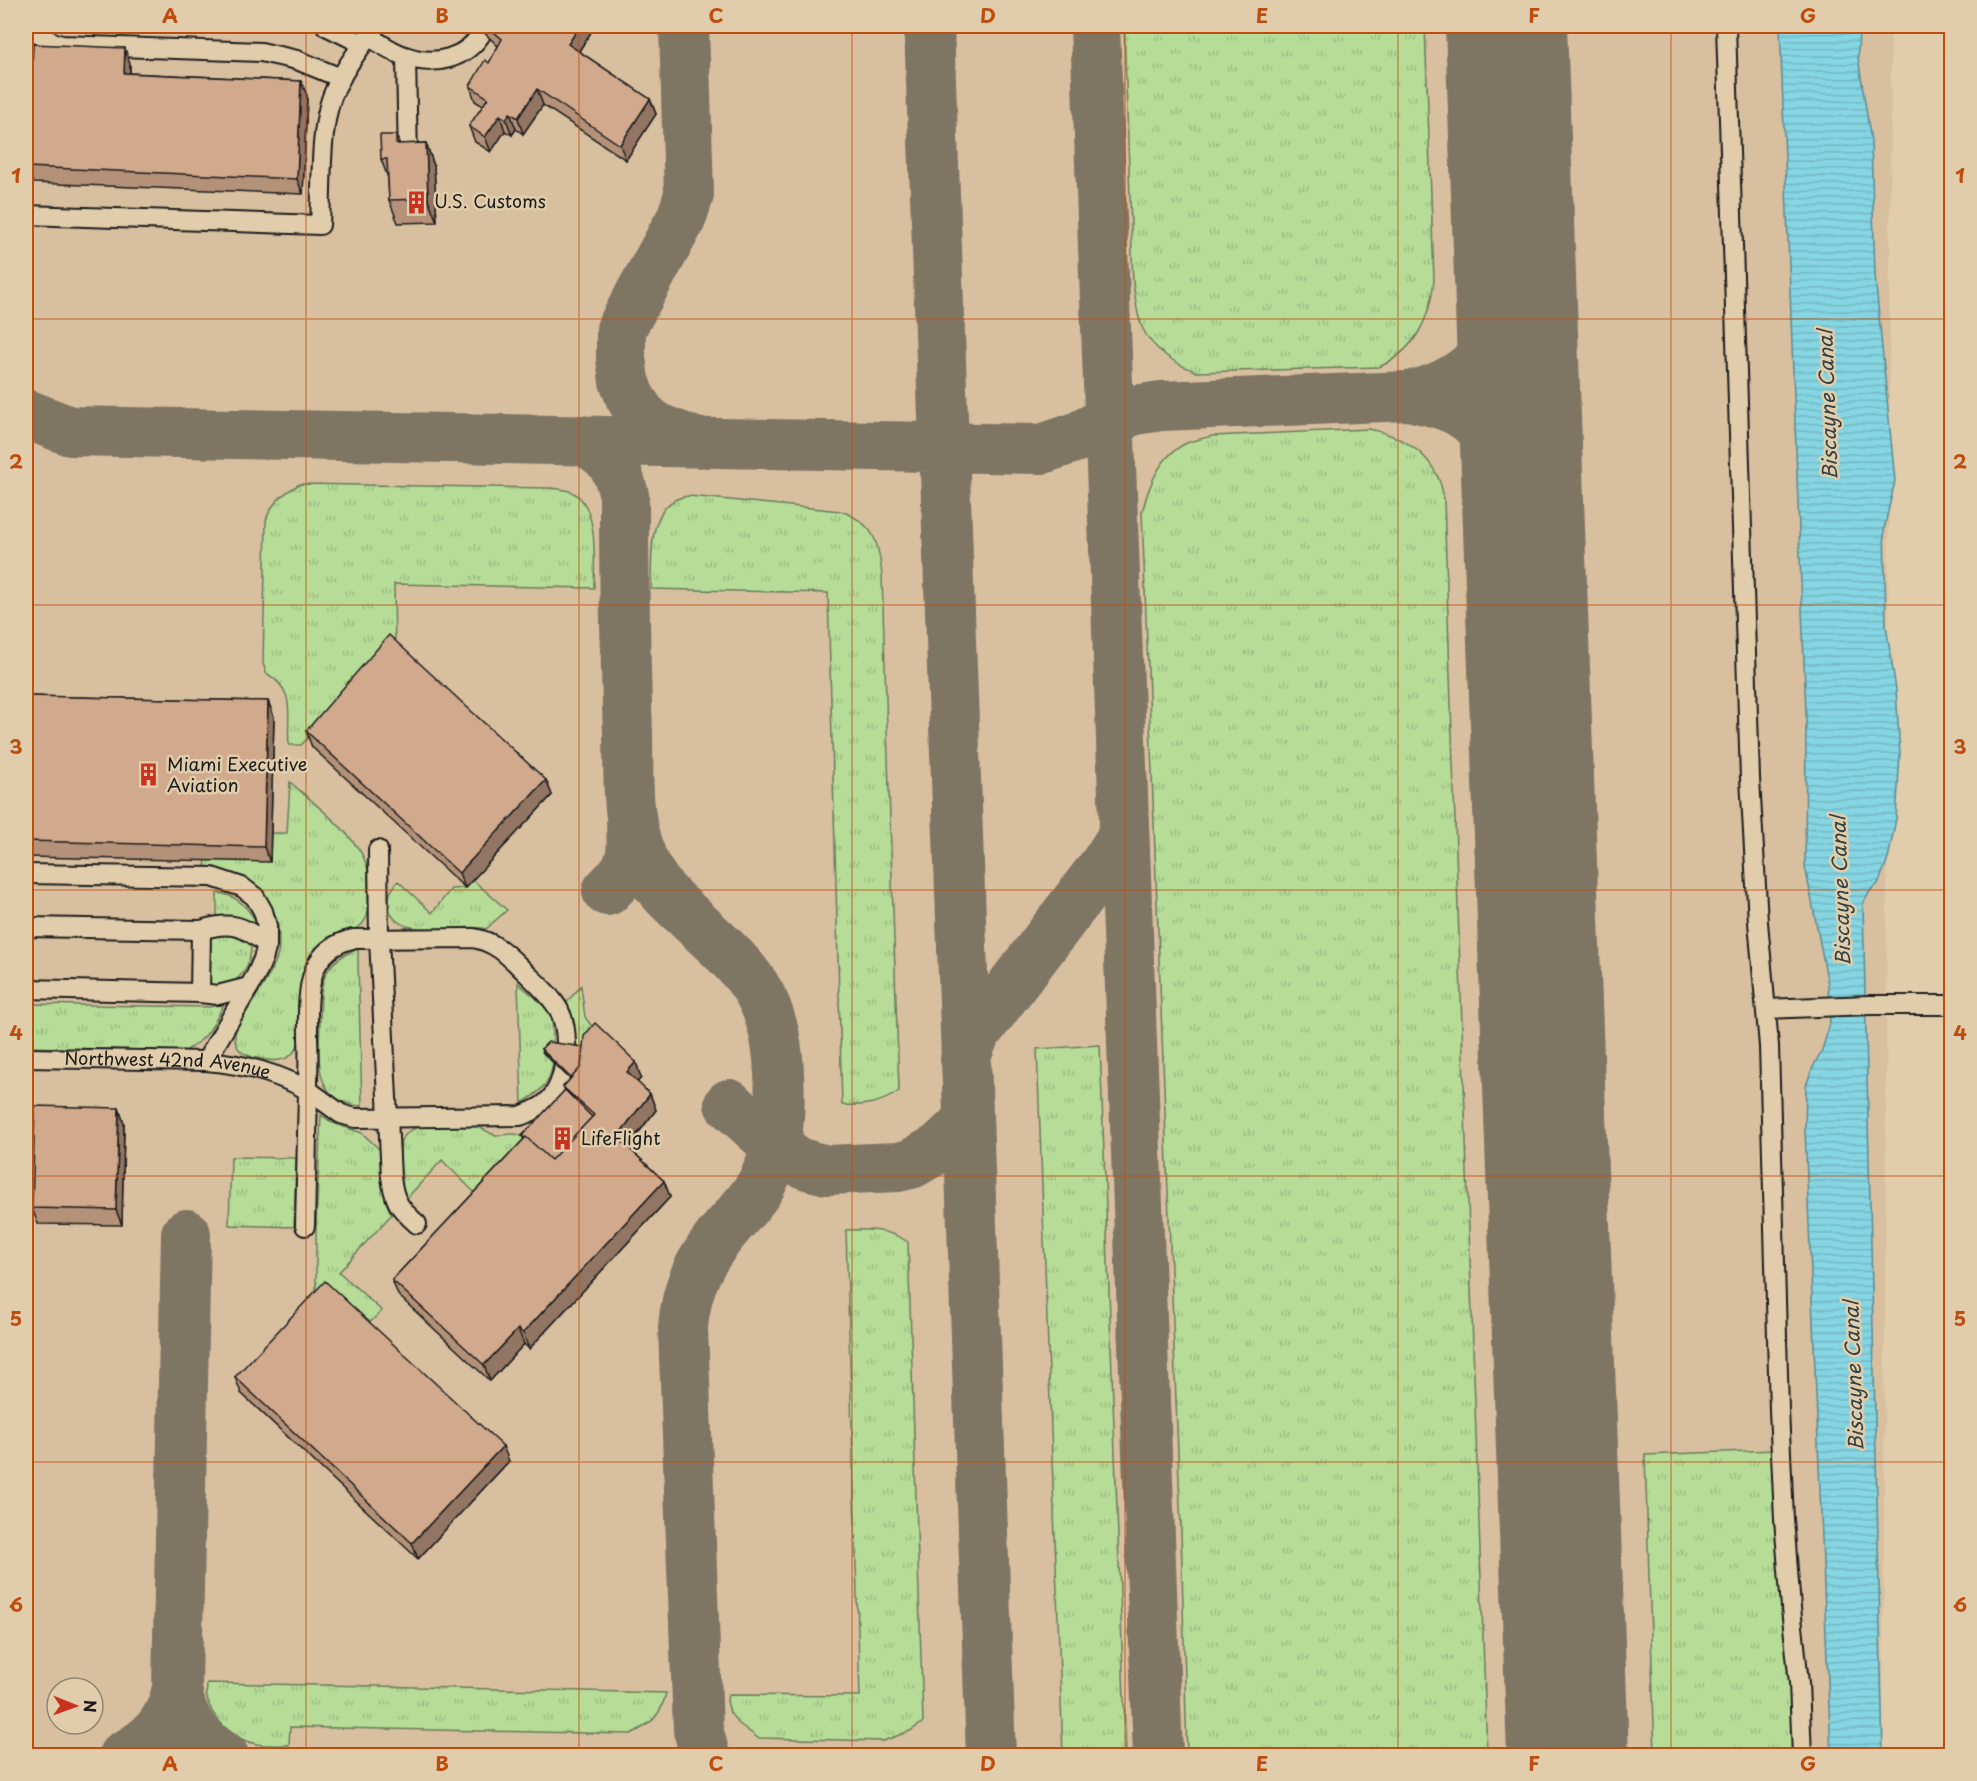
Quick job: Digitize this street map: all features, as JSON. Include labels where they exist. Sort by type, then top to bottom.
[{"type":"street","points":[[31,26],[44,39],[62,45],[261,52],[297,60],[340,78]]},
{"type":"street","points":[[326,26],[406,57],[437,61],[465,52],[483,32]]},
{"type":"street","points":[[1726,26],[1750,778],[1758,922],[1767,1009],[1784,1519],[1799,1683],[1802,1755]]},
{"type":"street","points":[[26,215],[320,225],[325,117],[340,78],[365,41]]},
{"type":"street","points":[[406,57],[408,161]]},
{"type":"street","points":[[378,850],[379,939],[393,1196],[402,1210],[417,1224]]},
{"type":"street","points":[[26,874],[212,877],[242,886],[255,897],[263,911],[267,926],[267,945],[263,959],[206,1061]]},
{"type":"street","points":[[26,927],[201,930],[216,925],[238,926],[251,931],[267,945]]},
{"type":"street","points":[[200,993],[201,930]]},
{"type":"street","name":"Northwest 42nd Avenue","points":[[26,1058],[233,1063],[261,1069],[287,1079],[308,1090],[341,1114],[355,1118],[520,1116],[537,1110],[549,1101],[558,1088],[562,1076],[565,1045],[564,1025],[560,1012],[552,999],[508,955],[492,944],[473,938],[354,939],[340,942],[319,960],[311,976],[308,1004],[308,1090]]},
{"type":"street","points":[[26,989],[200,993],[218,996],[249,987]]},
{"type":"street","points":[[1767,1009],[1817,1006],[1952,1005]]},
{"type":"street","points":[[305,1226],[308,1090]]},
{"type":"shaded area","points":[[26,26],[1891,26],[1883,1755],[26,1756]]},
{"type":"green space","points":[[1124,26],[1425,26],[1434,280],[1425,320],[1419,332],[1403,352],[1379,367],[1197,372],[1174,361],[1147,337],[1138,313],[1133,283]]},
{"type":"green space","points":[[1369,429],[1396,438],[1419,452],[1436,472],[1444,500],[1487,1755],[1187,1755],[1181,1531],[1142,512],[1152,481],[1163,462],[1179,447],[1189,442],[1212,436]]},
{"type":"green space","points":[[300,484],[550,488],[569,491],[579,497],[591,519],[594,588],[394,584],[395,651],[301,745],[289,745],[287,696],[276,680],[266,673],[263,663],[266,521],[271,509],[279,499]]},
{"type":"green space","points":[[689,496],[841,511],[868,528],[877,544],[882,577],[899,1091],[879,1101],[842,1105],[828,593],[651,589],[652,547],[658,519],[665,508],[675,500]]},
{"type":"green space","points":[[290,782],[345,832],[362,855],[368,872],[368,910],[361,925],[326,940],[309,957],[302,975],[300,990],[297,1047],[285,1059],[268,1060],[250,1056],[241,1051],[236,1043],[235,1033],[237,1026],[266,981],[278,954],[279,933],[274,913],[269,901],[252,884],[231,873],[205,866],[206,861],[270,833],[287,833]]},
{"type":"green space","points":[[473,880],[507,910],[486,929],[416,928],[403,925],[394,918],[389,907],[390,893],[398,881],[432,913],[451,889],[465,888]]},
{"type":"green space","points":[[217,893],[234,898],[244,905],[255,920],[254,925],[217,919]]},
{"type":"green space","points":[[227,932],[249,942],[250,953],[243,973],[234,981],[215,989],[210,984],[211,936]]},
{"type":"green space","points":[[358,949],[362,1106],[346,1103],[334,1096],[326,1087],[319,1063],[321,994],[325,976],[337,960]]},
{"type":"green space","points":[[518,983],[548,1012],[552,1020],[553,1032],[553,1062],[549,1078],[539,1091],[522,1103]]},
{"type":"green space","points":[[581,986],[585,1017],[601,1039],[593,1048],[574,1046],[573,1023],[567,1002]]},
{"type":"green space","points":[[225,1002],[205,1036],[185,1051],[26,1047],[26,1004],[210,1007]]},
{"type":"green space","points":[[1100,1045],[1126,1755],[1063,1755],[1037,1049]]},
{"type":"green space","points":[[321,1115],[333,1123],[362,1133],[380,1150],[385,1200],[392,1214],[339,1272],[382,1311],[370,1322],[316,1293],[316,1226]]},
{"type":"green space","points":[[473,1125],[496,1135],[519,1135],[524,1141],[475,1193],[442,1160],[405,1200],[398,1180],[401,1140],[409,1131],[418,1127]]},
{"type":"green space","points":[[231,1157],[296,1158],[294,1227],[229,1225]]},
{"type":"green space","points":[[846,1230],[886,1232],[908,1242],[923,1722],[910,1731],[883,1741],[758,1738],[738,1723],[730,1713],[728,1695],[860,1696]]},
{"type":"green space","points":[[1774,1450],[1778,1561],[1794,1696],[1797,1755],[1655,1755],[1645,1455]]},
{"type":"green space","points":[[207,1683],[666,1693],[661,1708],[654,1718],[631,1734],[290,1727],[289,1745],[269,1745],[248,1742],[232,1733],[219,1721],[209,1706]]},
{"type":"water","name":"Biscayne Canal","points":[[1780,26],[1859,26],[1858,57],[1871,141],[1875,275],[1895,481],[1884,529],[1886,626],[1896,689],[1900,754],[1896,819],[1888,859],[1878,884],[1870,891],[1863,904],[1883,1755],[1831,1755],[1805,1130],[1806,1086],[1822,1050],[1830,1024],[1828,984],[1805,866],[1806,715]]},
{"type":"building","points":[[487,26],[580,26],[568,44],[650,99],[620,145],[537,89],[518,118],[510,113],[506,119],[500,115],[485,137],[469,126],[488,98],[470,86],[485,60],[489,63],[502,39]]},
{"type":"building","points":[[33,44],[125,48],[124,73],[301,81],[297,179],[28,167]]},
{"type":"building","points":[[380,135],[396,135],[396,144],[426,143],[428,199],[389,200],[387,159],[381,159]]},
{"type":"building","name":"Miami Executive Aviation","points":[[389,635],[546,780],[459,873],[306,731]]},
{"type":"building","name":"Miami Executive Aviation","points":[[26,696],[268,701],[264,847],[26,841]]},
{"type":"building","points":[[595,1023],[636,1062],[627,1072],[650,1094],[617,1137],[664,1181],[523,1333],[518,1329],[484,1365],[392,1280],[526,1137],[551,1160],[594,1115],[563,1087],[581,1067],[584,1036]]},
{"type":"building","points":[[548,1042],[583,1047],[581,1067],[571,1078],[541,1049]]},
{"type":"building","points":[[565,1090],[592,1117],[551,1160],[522,1136]]},
{"type":"building","points":[[35,1106],[119,1108],[116,1210],[32,1208]]},
{"type":"building","points":[[325,1281],[503,1446],[412,1543],[235,1377]]},
{"type":"taxiway","points":[[684,26],[689,195],[681,219],[621,329],[621,358],[624,381],[630,397],[641,414],[655,427],[692,441]]},
{"type":"taxiway","points":[[929,26],[991,1756]]},
{"type":"taxiway","points":[[1095,26],[1158,1756]]},
{"type":"taxiway","points":[[1409,396],[1447,383],[1476,362],[1497,334],[1516,298]]},
{"type":"taxiway","points":[[26,414],[70,431],[1042,449],[1077,437],[1109,420],[1135,410],[1161,406],[1409,396],[1452,408],[1481,428],[1499,450],[1513,474],[1523,500]]},
{"type":"taxiway","points":[[581,440],[599,450],[610,461],[615,468],[624,495],[628,781],[633,830],[637,845],[647,869],[662,891],[749,977],[768,1012],[778,1058],[779,1120],[770,1165],[757,1191],[721,1235],[697,1271],[688,1297],[683,1328],[698,1729],[705,1756]]},
{"type":"taxiway","points":[[607,891],[623,873],[630,859],[631,820]]},
{"type":"taxiway","points":[[965,1059],[975,1034],[1104,865],[1119,842],[1124,828]]},
{"type":"taxiway","points":[[729,1104],[795,1160],[827,1170],[898,1167],[911,1164],[939,1148],[967,1122]]},
{"type":"taxiway","points":[[186,1234],[177,1688],[182,1709],[192,1728],[205,1744],[224,1756]]},
{"type":"taxiway","points":[[123,1756],[144,1743],[159,1729],[170,1711],[177,1688]]},
{"type":"runway","points":[[1506,26],[1568,1756]]},
{"type":"place","name":"U.S. Customs","points":[[416,202]]},
{"type":"place","name":"Miami Executive Aviation","points":[[149,775]]},
{"type":"place","name":"LifeFlight","points":[[563,1139]]}]
